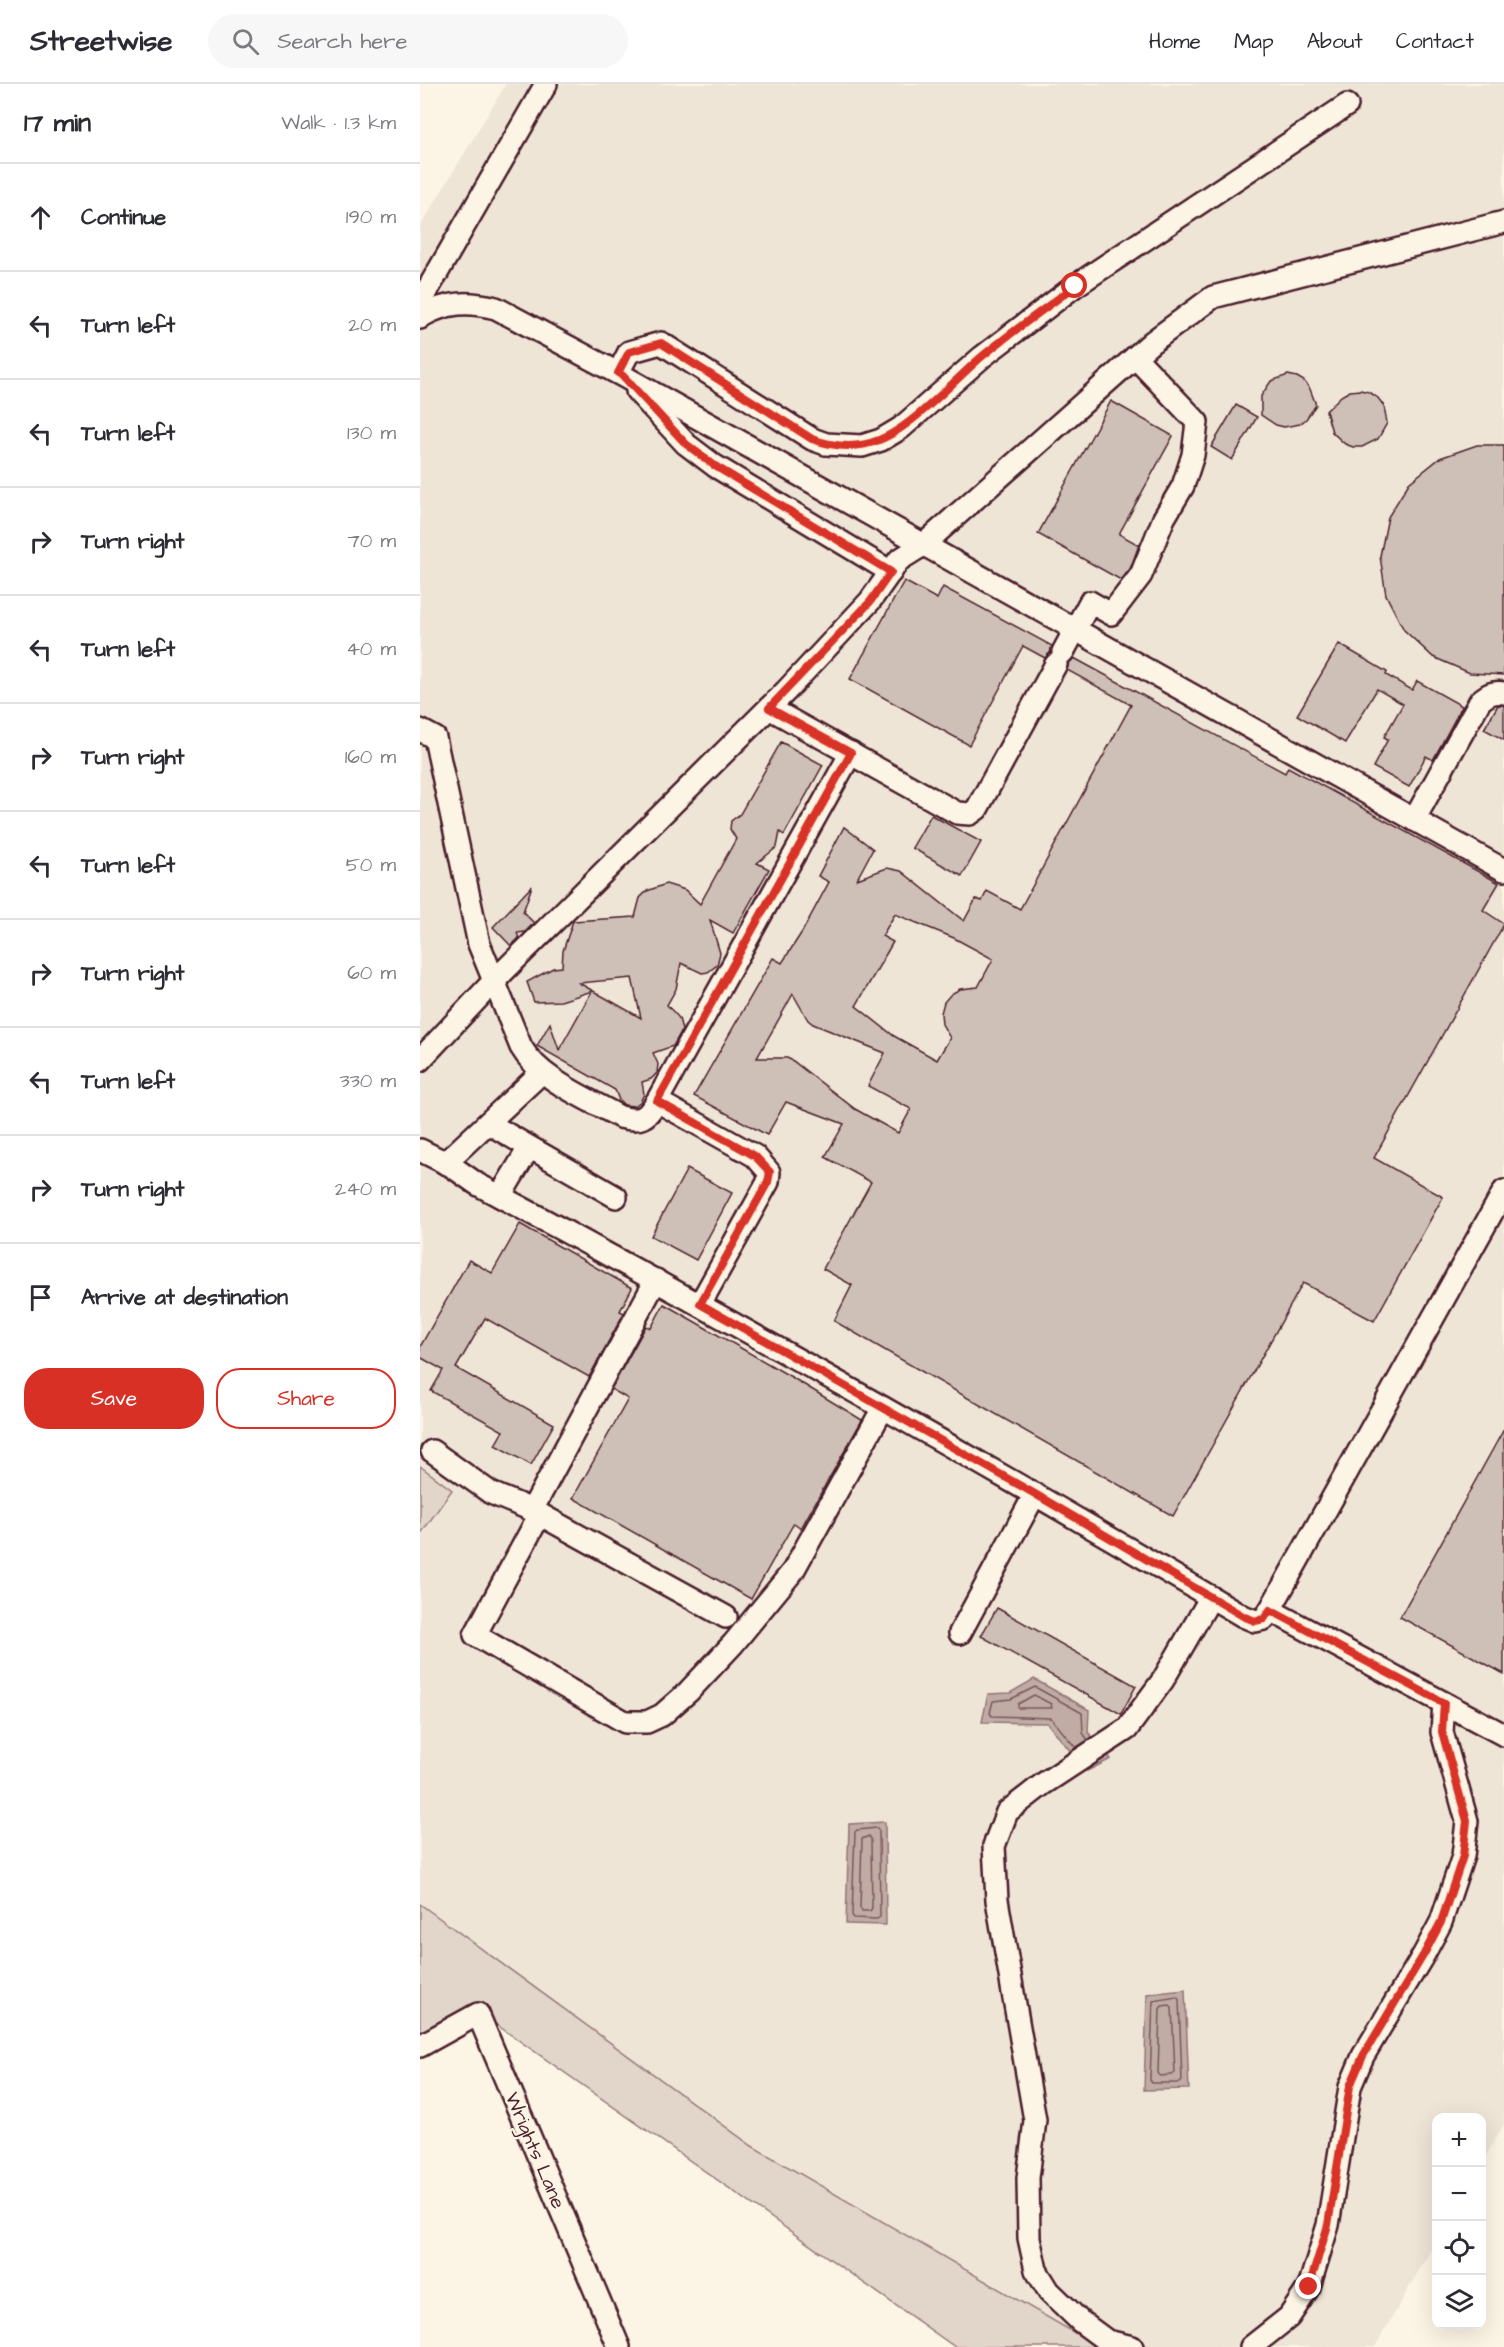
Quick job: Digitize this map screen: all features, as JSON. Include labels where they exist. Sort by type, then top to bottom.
[{"type":"lane","points":[[421,317],[424,294],[546,84]]},
{"type":"lane","points":[[620,375],[629,352],[661,343],[812,439],[826,444],[844,446],[862,446],[881,440],[901,428],[982,357],[1075,286],[1347,105]]},
{"type":"lane","points":[[420,1060],[493,982],[769,708],[870,602],[899,560],[923,545],[1152,342],[1213,297],[1504,222]]},
{"type":"lane","points":[[421,317],[438,307],[457,303],[476,303],[496,308],[620,375],[1504,870]]},
{"type":"lane","points":[[769,708],[957,813],[970,814],[977,809],[1090,602],[1111,614],[1141,575],[1164,518],[1183,486],[1193,455],[1197,422],[1135,357]]},
{"type":"lane","points":[[620,375],[686,444],[715,466],[891,572]]},
{"type":"lane","points":[[1414,820],[1480,701],[1488,694],[1504,693]]},
{"type":"lane","points":[[420,730],[435,738],[479,944],[520,1047],[528,1060],[542,1072],[620,1117],[629,1119],[641,1119],[649,1114],[657,1101],[851,753]]},
{"type":"lane","points":[[445,1162],[542,1072]]},
{"type":"lane","points":[[657,1101],[755,1156],[770,1172],[768,1182],[700,1304]]},
{"type":"lane","points":[[488,1123],[616,1197]]},
{"type":"lane","points":[[500,1196],[529,1148]]},
{"type":"lane","points":[[420,1150],[883,1407],[1255,1621],[1264,1619],[1270,1610],[1504,1191]]},
{"type":"lane","points":[[656,1280],[475,1635],[625,1722],[647,1722],[663,1715],[733,1644],[793,1571],[883,1407]]},
{"type":"lane","points":[[432,1451],[490,1493],[536,1512],[726,1617]]},
{"type":"lane","points":[[960,1633],[1035,1494]]},
{"type":"lane","points":[[1132,2347],[1107,2341],[1080,2321],[1049,2291],[1036,2270],[1029,2238],[1028,2178],[1035,2120],[997,1900],[994,1846],[1007,1812],[1043,1784],[1127,1729],[1163,1680],[1210,1597]]},
{"type":"lane","points":[[1270,1610],[1504,1735]]},
{"type":"lane","points":[[1251,2347],[1289,2318],[1309,2287],[1328,2225],[1350,2086],[1363,2056],[1441,1922],[1463,1856],[1467,1821],[1442,1732],[1444,1703]]},
{"type":"lane","name":"Wrights Lane","points":[[420,2046],[478,2014],[619,2347]]},
{"type":"shaded area","points":[[506,84],[1504,84],[1504,2124],[1486,2156],[1486,2113],[1432,2113],[1432,2248],[1375,2347],[1099,2347],[752,2146],[420,1904],[420,227]]},
{"type":"shaded area","points":[[420,1466],[452,1490],[420,1535]]},
{"type":"shaded area","points":[[420,1904],[752,2146],[1099,2347],[955,2347],[477,2011],[445,2019],[420,2038]]},
{"type":"water","points":[[1034,1679],[1089,1710],[1088,1732],[1111,1759],[1087,1771],[1047,1723],[982,1722],[988,1694],[1010,1693]]},
{"type":"water","points":[[885,1822],[886,1925],[846,1924],[849,1824]]},
{"type":"water","points":[[1185,1990],[1189,2089],[1144,2090],[1147,1994]]},
{"type":"building","points":[[1288,375],[1304,381],[1316,405],[1300,424],[1284,427],[1276,425],[1261,415],[1261,396],[1271,381]]},
{"type":"building","points":[[1350,391],[1369,392],[1378,398],[1384,406],[1387,423],[1378,439],[1362,447],[1353,447],[1345,444],[1332,432],[1326,411],[1341,396]]},
{"type":"building","points":[[1111,401],[1173,436],[1119,534],[1139,545],[1130,569],[1121,580],[1038,534]]},
{"type":"building","points":[[1236,405],[1257,417],[1232,460],[1211,447]]},
{"type":"building","points":[[1477,445],[1504,445],[1504,675],[1470,673],[1433,657],[1404,630],[1386,595],[1380,556],[1388,517],[1409,483],[1440,458]]},
{"type":"building","points":[[904,581],[937,599],[943,587],[1052,646],[1045,658],[1023,646],[969,745],[850,679]]},
{"type":"building","points":[[1339,644],[1387,672],[1386,675],[1412,690],[1417,681],[1462,706],[1433,760],[1426,756],[1409,787],[1373,767],[1388,739],[1384,737],[1403,704],[1377,689],[1345,743],[1297,715]]},
{"type":"building","points":[[1074,658],[1285,773],[1288,767],[1499,883],[1483,910],[1504,924],[1374,1158],[1443,1197],[1374,1321],[1303,1283],[1173,1516],[834,1321],[852,1285],[823,1269],[871,1182],[825,1157],[844,1124],[786,1102],[767,1135],[694,1096],[773,958],[782,963],[802,932],[829,882],[818,876],[844,827],[873,849],[857,879],[887,868],[901,871],[964,921],[976,899],[982,901],[987,891],[1020,909],[1131,705],[1067,670]],"holes":[[[895,914],[954,938],[993,959],[978,987],[960,989],[944,1002],[941,1013],[942,1024],[950,1038],[937,1060],[894,1036],[856,1006],[893,942],[882,936]],[[793,994],[808,1020],[813,1024],[885,1053],[868,1086],[911,1109],[898,1133],[855,1109],[793,1061],[787,1058],[757,1058]]]},
{"type":"building","points":[[1498,705],[1504,705],[1504,740],[1484,729]]},
{"type":"building","points":[[781,742],[823,765],[784,835],[780,832],[777,847],[757,863],[769,869],[733,933],[710,920],[720,953],[717,965],[708,972],[702,973],[681,963],[676,989],[667,1005],[679,1018],[682,1030],[673,1046],[653,1053],[658,1064],[657,1073],[651,1079],[642,1082],[644,1094],[640,1102],[634,1106],[624,1105],[615,1090],[537,1046],[550,1023],[559,1050],[592,991],[561,1001],[534,1002],[527,982],[553,968],[562,967],[563,951],[573,921],[635,917],[640,898],[647,891],[666,884],[685,890],[700,904],[736,839],[730,829],[731,821],[740,814]],"holes":[[[632,978],[641,1018],[579,983]]]},
{"type":"building","points":[[931,815],[981,842],[962,876],[912,848]]},
{"type":"building","points":[[532,886],[523,912],[534,923],[525,932],[517,933],[519,938],[511,946],[493,927]]},
{"type":"building","points":[[687,1169],[732,1193],[696,1260],[651,1236]]},
{"type":"building","points":[[520,1224],[632,1288],[620,1311],[624,1313],[589,1377],[485,1318],[456,1368],[554,1424],[531,1465],[495,1445],[503,1431],[431,1391],[443,1370],[420,1357],[420,1347],[469,1260],[492,1273]]},
{"type":"building","points":[[664,1304],[862,1420],[801,1528],[794,1523],[751,1599],[573,1498],[628,1399],[611,1389],[646,1326],[651,1328]]},
{"type":"building","points":[[1504,1429],[1504,1674],[1400,1617]]},
{"type":"building","points":[[997,1608],[1136,1686],[1121,1714],[981,1636]]},
{"type":"route","points":[[1075,286],[982,357],[901,428],[881,440],[862,446],[826,444],[812,439],[661,343],[629,352],[618,373],[686,444],[715,466],[891,572],[870,602],[769,708],[851,753],[657,1101],[755,1156],[770,1172],[768,1182],[700,1304],[1035,1494],[1243,1616],[1255,1621],[1264,1619],[1270,1610],[1444,1703],[1442,1732],[1467,1821],[1463,1856],[1441,1922],[1363,2056],[1350,2086],[1328,2225],[1309,2287]]}]
